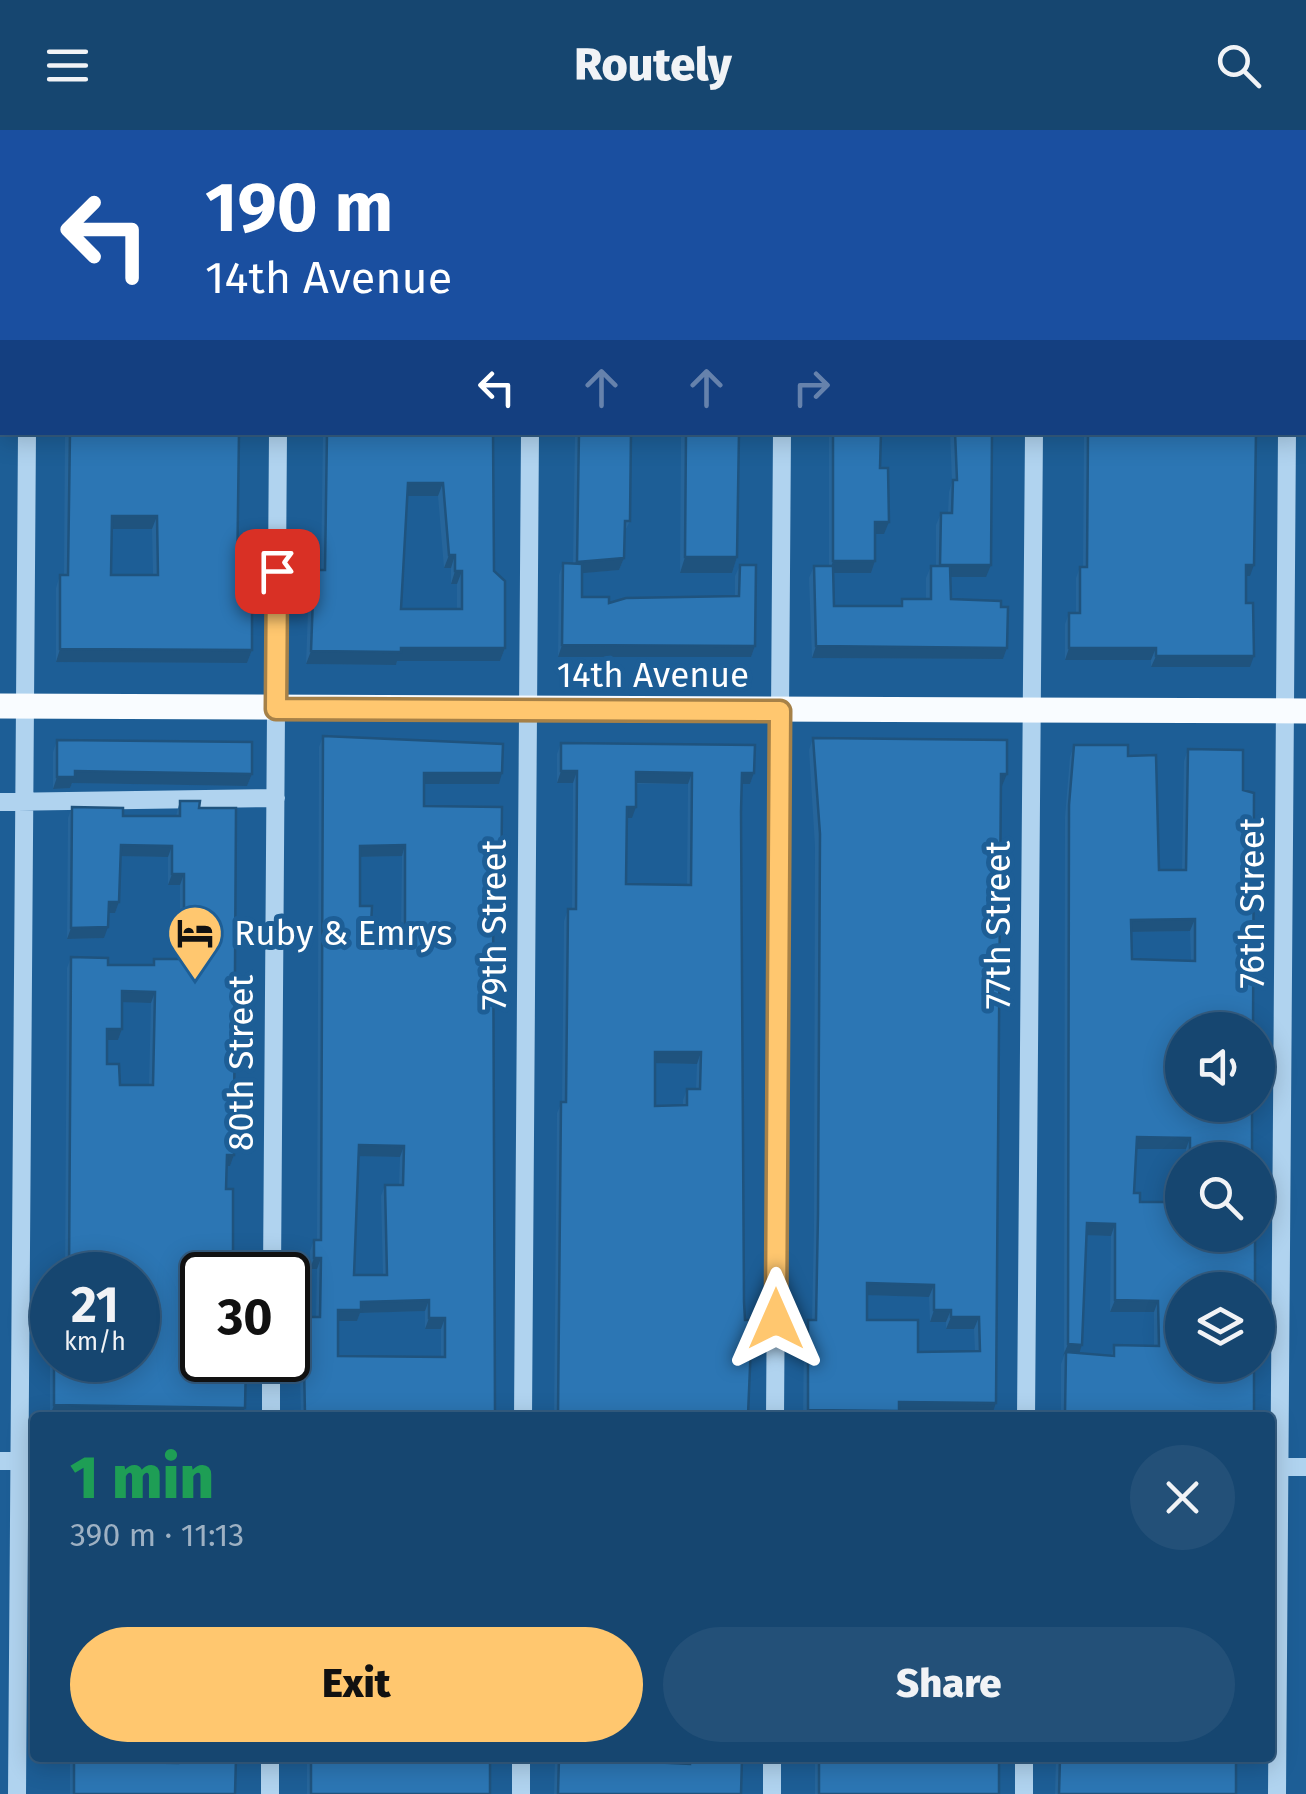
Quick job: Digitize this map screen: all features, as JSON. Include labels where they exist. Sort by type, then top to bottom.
[{"type":"main road","name":"14th Avenue","points":[[12,706],[1032,713],[1296,711]]},
{"type":"street","points":[[17,1794],[24,802],[12,706],[27,435]]},
{"type":"street","name":"80th Street","points":[[272,1252],[278,435]]},
{"type":"street","name":"79th Street","points":[[523,1412],[530,435]]},
{"type":"street","points":[[775,1412],[782,435]]},
{"type":"street","name":"77th Street","points":[[1026,1412],[1034,435]]},
{"type":"street","name":"76th Street","points":[[1277,1794],[1275,1467],[1296,711],[1287,435]]},
{"type":"street","points":[[0,802],[276,798]]},
{"type":"street","points":[[271,1382],[271,1412]]},
{"type":"street","points":[[1275,1467],[1306,1467]]},
{"type":"street","points":[[270,1762],[270,1794]]},
{"type":"street","points":[[521,1762],[521,1794]]},
{"type":"street","points":[[772,1762],[772,1794]]},
{"type":"street","points":[[1024,1762],[1024,1794]]},
{"type":"building","points":[[70,435],[239,435],[237,584],[252,584],[252,650],[60,649],[60,575],[68,575]],"holes":[[[112,516],[157,516],[158,575],[111,575]]]},
{"type":"building","points":[[327,435],[493,435],[494,571],[505,581],[505,648],[311,651],[314,570],[325,570]],"holes":[[[408,483],[443,483],[449,555],[455,555],[455,571],[462,571],[462,609],[401,609]]]},
{"type":"building","points":[[579,435],[631,435],[630,521],[625,521],[624,558],[577,562]]},
{"type":"building","points":[[686,435],[739,435],[737,557],[685,557]]},
{"type":"building","points":[[833,435],[881,435],[880,468],[888,468],[889,522],[875,522],[875,561],[833,561]]},
{"type":"building","points":[[955,435],[992,435],[991,565],[940,565],[941,513],[952,513],[953,480],[957,480]]},
{"type":"building","points":[[1088,435],[1256,435],[1254,565],[1246,565],[1246,603],[1253,603],[1254,656],[1156,656],[1156,648],[1069,648],[1069,613],[1080,613],[1080,567],[1087,567]]},
{"type":"building","points":[[563,563],[582,564],[582,597],[609,597],[609,603],[626,598],[739,596],[740,565],[756,565],[755,646],[562,645]]},
{"type":"building","points":[[814,566],[833,566],[834,606],[902,606],[902,599],[931,599],[931,566],[950,566],[951,599],[1001,601],[1001,607],[1008,607],[1007,648],[816,646]]},
{"type":"building","points":[[323,736],[503,744],[502,773],[424,773],[424,806],[502,807],[501,893],[493,893],[495,1412],[305,1412],[304,1382],[310,1382],[310,1317],[320,1317],[321,1258],[314,1258],[314,1240],[321,1240]],"holes":[[[405,845],[405,925],[371,925],[372,906],[360,906],[360,846]],[[359,1145],[404,1146],[403,1185],[385,1185],[387,1275],[354,1275]],[[429,1300],[429,1318],[445,1318],[445,1357],[338,1356],[338,1310],[361,1310],[361,1302]]]},
{"type":"building","points":[[813,738],[1007,740],[1007,774],[1001,774],[996,1403],[899,1402],[899,1411],[808,1410],[808,1320],[816,1320],[820,834]],"holes":[[[867,1283],[934,1285],[934,1310],[951,1310],[951,1317],[979,1317],[980,1351],[918,1352],[918,1320],[867,1320]]]},
{"type":"building","points":[[57,740],[252,742],[252,774],[75,771],[75,777],[57,777]]},
{"type":"building","points":[[561,743],[755,745],[754,773],[742,773],[741,812],[744,1302],[745,1320],[752,1320],[748,1412],[558,1412],[561,1102],[566,1102],[568,909],[576,909],[577,771],[561,771]],"holes":[[[636,772],[692,773],[691,885],[626,884],[627,807],[636,807]],[[655,1052],[701,1052],[700,1089],[687,1089],[687,1105],[655,1106]]]},
{"type":"building","points":[[1074,745],[1128,745],[1128,756],[1156,755],[1159,870],[1186,870],[1188,749],[1243,750],[1243,790],[1254,793],[1253,1012],[1165,1012],[1165,1122],[1252,1122],[1252,1142],[1137,1137],[1134,1193],[1140,1193],[1140,1202],[1165,1202],[1165,1252],[1255,1252],[1255,1272],[1165,1272],[1165,1382],[1254,1382],[1254,1412],[1065,1412],[1066,1352],[1114,1356],[1114,1345],[1159,1346],[1158,1301],[1115,1300],[1115,1224],[1087,1223],[1082,1345],[1068,1344],[1069,805]],"holes":[[[1195,919],[1195,961],[1132,959],[1131,920]]]},
{"type":"building","points":[[180,801],[200,801],[199,808],[236,808],[234,1155],[227,1155],[226,1189],[233,1189],[233,1252],[180,1252],[180,1382],[246,1382],[245,1408],[54,1405],[54,1382],[160,1382],[160,1252],[69,1252],[71,957],[108,958],[108,965],[154,965],[154,959],[184,959],[184,874],[172,874],[172,846],[121,845],[119,902],[109,902],[108,927],[71,928],[72,807],[123,808],[123,816],[180,816]],"holes":[[[122,991],[155,992],[153,1085],[120,1085],[119,1064],[107,1064],[107,1029],[122,1029]]]},
{"type":"building","points":[[74,1762],[236,1762],[235,1794],[74,1794]]},
{"type":"building","points":[[311,1762],[490,1762],[490,1794],[311,1794]]},
{"type":"building","points":[[559,1762],[742,1762],[741,1794],[558,1794]]},
{"type":"building","points":[[819,1762],[999,1762],[999,1794],[819,1794]]},
{"type":"building","points":[[1060,1762],[1236,1762],[1236,1794],[1059,1794]]},
{"type":"place","name":"Ruby & Emrys","points":[[195,982]]},
{"type":"route","points":[[277,571],[276,709],[780,711],[776,1319]]}]
